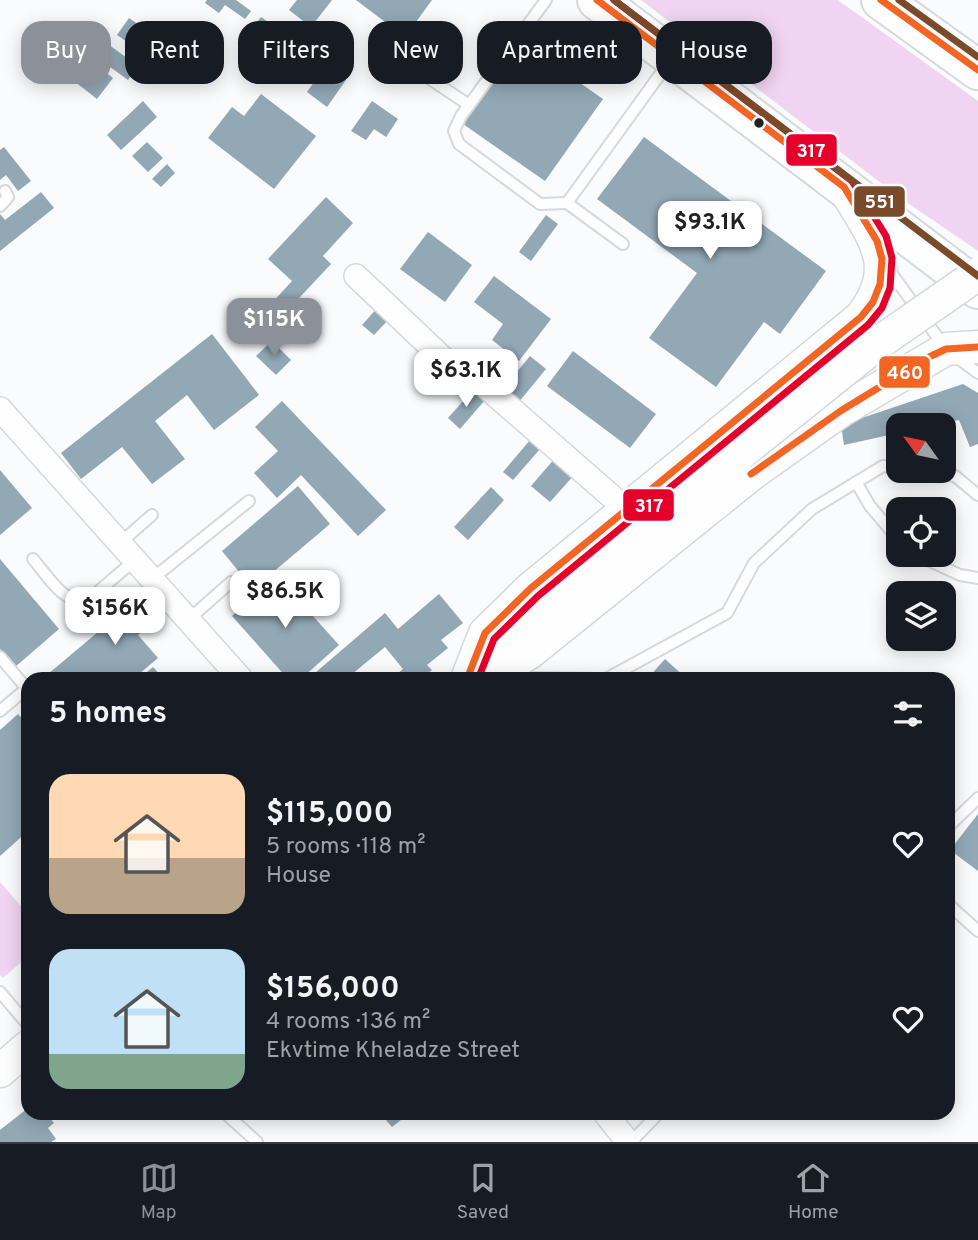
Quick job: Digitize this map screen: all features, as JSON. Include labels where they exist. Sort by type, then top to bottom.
[{"type":"highway","points":[[597,0],[656,45]]},
{"type":"highway","points":[[881,0],[978,71]]},
{"type":"highway","points":[[708,84],[978,289]]},
{"type":"main road","points":[[470,672],[485,633],[531,588],[861,317],[873,302],[880,284],[882,259],[877,241],[844,187]]},
{"type":"main road","points":[[490,672],[528,621],[877,344],[978,274]]},
{"type":"main road","points":[[492,672],[753,473],[842,410],[946,349],[978,347]]},
{"type":"main road","points":[[0,1071],[21,1053]]},
{"type":"street","points":[[356,276],[450,365],[468,371],[627,510]]},
{"type":"street","points":[[0,409],[235,672]]},
{"type":"street","points":[[611,1120],[629,1142]]},
{"type":"lane","points":[[545,0],[454,131],[459,144],[540,204],[567,202],[623,244]]},
{"type":"lane","points":[[567,202],[656,79]]},
{"type":"lane","points":[[437,84],[469,106]]},
{"type":"lane","points":[[0,206],[8,197],[5,191]]},
{"type":"lane","points":[[882,259],[946,349],[978,373]]},
{"type":"lane","points":[[619,672],[727,613],[754,563],[813,509],[886,466]]},
{"type":"lane","points":[[956,477],[978,495]]},
{"type":"lane","points":[[856,482],[870,506],[886,525]]},
{"type":"lane","points":[[152,579],[249,501]]},
{"type":"lane","points":[[33,559],[62,593],[79,602],[87,601],[127,552],[152,515]]},
{"type":"lane","points":[[943,567],[960,575],[978,578]]},
{"type":"lane","points":[[188,620],[231,582]]},
{"type":"lane","points":[[0,657],[21,681]]},
{"type":"lane","points":[[0,711],[21,694]]},
{"type":"lane","points":[[955,820],[978,798]]},
{"type":"lane","points":[[955,910],[978,931]]},
{"type":"lane","points":[[0,992],[21,1017]]},
{"type":"lane","points":[[233,1120],[257,1142]]},
{"type":"lane","points":[[629,1142],[652,1120]]},
{"type":"shaded area","points":[[641,0],[838,0],[978,101],[978,251],[902,199],[751,84],[772,84],[772,21],[669,21]]},
{"type":"shaded area","points":[[0,882],[21,906],[21,962],[3,978],[0,975]]},
{"type":"building","points":[[207,0],[236,0],[251,11],[245,19],[225,5],[219,13],[205,3]]},
{"type":"building","points":[[297,0],[332,0],[316,21],[303,21],[289,10]]},
{"type":"building","points":[[356,0],[432,0],[417,21],[384,21]]},
{"type":"building","points":[[125,24],[125,41],[117,35]]},
{"type":"building","points":[[111,46],[125,57],[125,78],[111,68]]},
{"type":"building","points":[[78,84],[108,84],[97,99]]},
{"type":"building","points":[[313,84],[343,84],[327,107],[307,92]]},
{"type":"building","points":[[490,84],[582,84],[603,99],[545,181],[463,124]]},
{"type":"building","points":[[261,94],[316,136],[274,189],[208,138],[232,107],[244,116]]},
{"type":"building","points":[[143,101],[157,117],[121,150],[107,135]]},
{"type":"building","points":[[372,101],[398,119],[386,137],[374,129],[366,140],[351,131]]},
{"type":"building","points":[[644,137],[826,271],[780,334],[764,322],[716,387],[649,338],[697,273],[597,199]]},
{"type":"building","points":[[147,142],[163,158],[148,172],[132,156]]},
{"type":"building","points":[[4,147],[31,181],[18,191],[6,175],[0,180],[0,150]]},
{"type":"building","points":[[167,164],[175,173],[161,187],[152,179]]},
{"type":"building","points":[[41,192],[54,208],[0,251],[0,214],[5,220]]},
{"type":"building","points":[[326,197],[353,223],[323,256],[331,264],[256,344],[244,333],[292,281],[268,259]]},
{"type":"building","points":[[546,215],[558,224],[531,261],[519,252]]},
{"type":"building","points":[[428,232],[472,265],[445,302],[400,269]]},
{"type":"building","points":[[494,276],[551,319],[519,361],[492,340],[503,324],[474,302]]},
{"type":"building","points":[[379,306],[391,317],[374,335],[362,325]]},
{"type":"building","points":[[212,334],[259,395],[214,430],[187,395],[155,421],[185,459],[152,484],[122,447],[81,479],[61,453]]},
{"type":"building","points":[[272,341],[291,360],[276,375],[256,356]]},
{"type":"building","points":[[573,351],[656,414],[630,448],[547,386]]},
{"type":"building","points":[[530,356],[546,369],[518,403],[502,390]]},
{"type":"building","points":[[963,384],[978,393],[978,444],[970,447],[959,420],[956,421],[956,413],[886,413],[886,436],[844,445],[841,425]]},
{"type":"building","points":[[473,390],[485,400],[460,429],[448,418]]},
{"type":"building","points":[[282,401],[386,510],[358,536],[301,475],[277,498],[254,473],[278,451],[255,427]]},
{"type":"building","points":[[530,440],[540,449],[513,480],[503,472]]},
{"type":"building","points":[[556,457],[575,474],[550,502],[531,486]]},
{"type":"building","points":[[0,470],[32,508],[0,535]]},
{"type":"building","points":[[298,486],[330,524],[253,589],[222,551]]},
{"type":"building","points":[[491,487],[504,500],[468,540],[454,527]]},
{"type":"building","points":[[0,559],[59,629],[15,667],[0,649]]},
{"type":"building","points":[[277,576],[339,645],[309,672],[282,672],[232,616]]},
{"type":"building","points":[[147,591],[165,613],[138,635],[158,658],[141,672],[50,672]]},
{"type":"building","points":[[439,594],[463,623],[441,640],[448,648],[427,665],[432,670],[430,672],[399,672],[403,669],[385,647],[355,672],[316,672],[385,613],[398,629]]},
{"type":"building","points":[[665,659],[679,672],[653,672]]},
{"type":"building","points":[[18,714],[21,717],[21,837],[0,856],[0,730]]},
{"type":"building","points":[[978,814],[978,871],[955,854],[955,844]]},
{"type":"building","points":[[21,1114],[21,1120],[52,1120],[54,1123],[48,1128],[56,1139],[51,1142],[0,1142],[0,1130]]},
{"type":"building","points":[[386,1120],[401,1120],[392,1127]]},
{"type":"transit line","name":"460","points":[[470,672],[485,633],[531,588],[861,317],[873,302],[880,284],[882,259],[877,241],[844,187],[597,0]]},
{"type":"transit line","name":"317","points":[[481,672],[494,639],[538,596],[868,325],[882,308],[890,288],[892,258],[886,236],[852,181],[614,0]]},
{"type":"transit line","name":"551","points":[[614,0],[978,276]]},
{"type":"transit line","name":"460","points":[[881,0],[978,70]]},
{"type":"transit line","name":"551","points":[[899,0],[978,57]]},
{"type":"transit line","name":"460","points":[[751,474],[842,410],[929,357],[946,349],[978,347]]}]
